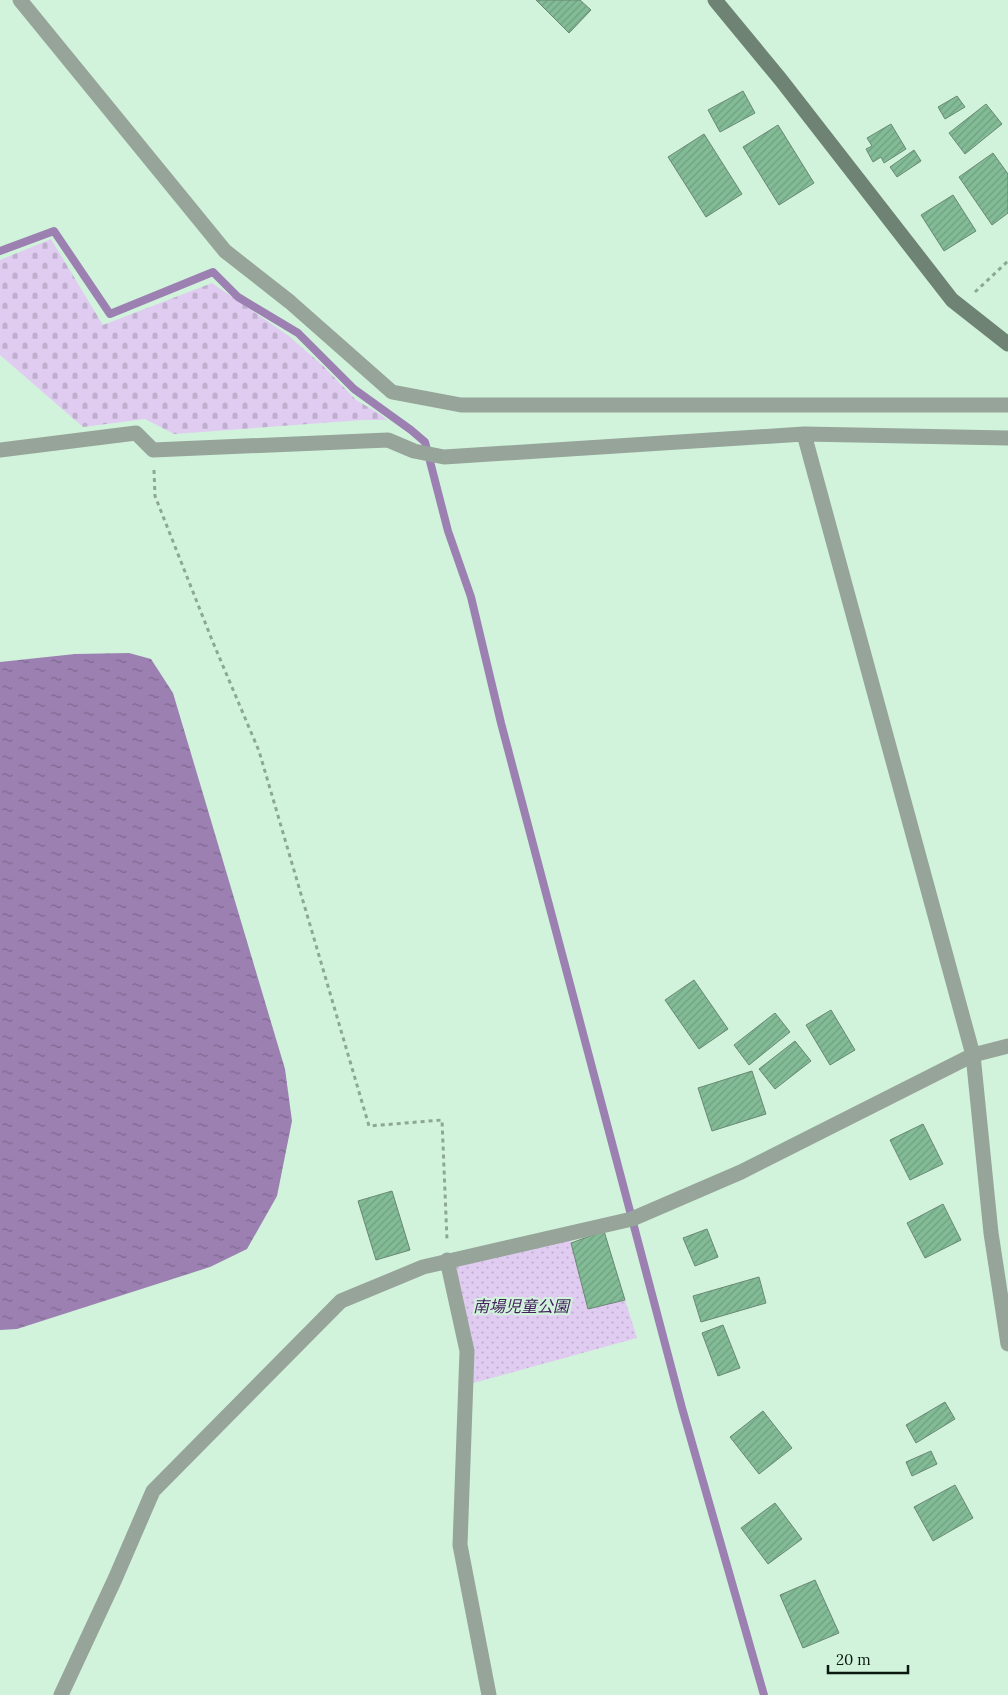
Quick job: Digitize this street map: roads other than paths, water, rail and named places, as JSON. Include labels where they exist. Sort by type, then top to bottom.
[{"type":"street","points":[[20,0],[225,251],[290,302],[392,392],[461,405],[1008,405]]},
{"type":"street","points":[[715,0],[781,80],[952,300],[1008,344]]},
{"type":"street","points":[[0,450],[136,433],[153,450],[388,440],[414,451],[444,457],[804,434],[1008,438]]},
{"type":"street","points":[[804,434],[973,1055],[991,1233],[1008,1344]]},
{"type":"street","points":[[61,1695],[154,1491],[341,1300],[423,1267],[447,1260],[632,1219],[741,1172],[973,1055],[1008,1046]]},
{"type":"street","points":[[447,1260],[467,1351],[460,1545],[489,1695]]},
{"type":"water","points":[[129,653],[151,659],[173,693],[285,1069],[292,1121],[277,1196],[247,1249],[210,1267],[17,1329],[0,1330],[0,662],[75,654]]},
{"type":"waterway","points":[[0,251],[54,231],[110,314],[213,272],[238,297],[298,333],[354,389],[425,442],[448,531],[471,597],[501,723],[682,1408],[764,1695]]},
{"type":"park label","name":"南場児童公園","points":[[521,1306]]}]
